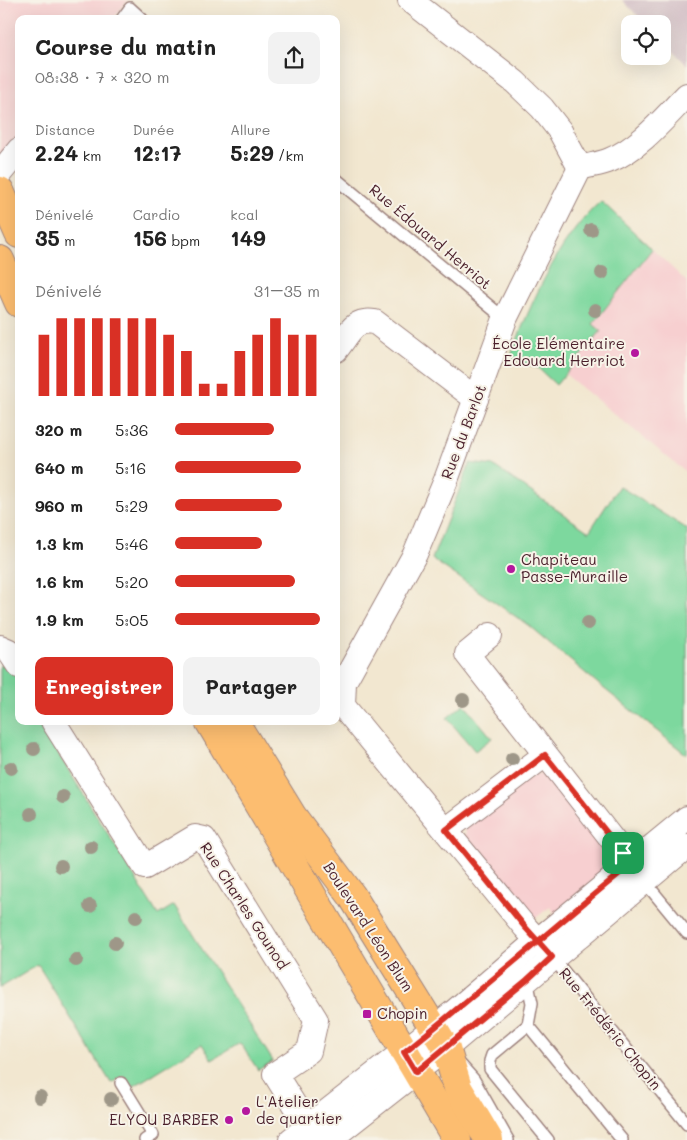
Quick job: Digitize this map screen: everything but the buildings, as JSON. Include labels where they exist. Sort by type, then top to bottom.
[{"type":"main road","points":[[0,190],[15,225]]},
{"type":"main road","points":[[0,260],[15,294]]},
{"type":"main road","name":"Boulevard Léon Blum","points":[[211,725],[457,1140]]},
{"type":"main road","name":"Boulevard Léon Blum","points":[[236,725],[293,817],[352,896],[440,1038],[458,1088],[488,1140]]},
{"type":"street","points":[[410,0],[515,82],[542,108],[560,131],[580,168],[609,161],[628,151],[658,125],[687,95]]},
{"type":"street","points":[[0,173],[15,155]]},
{"type":"street","name":"Rue du Barlot","points":[[343,706],[344,682],[415,554],[446,480],[505,319],[580,168]]},
{"type":"street","points":[[340,345],[357,323],[365,320],[375,322],[476,399]]},
{"type":"street","points":[[490,635],[467,654],[645,882]]},
{"type":"street","name":"Rue Frédéric Chopin","points":[[343,706],[545,949]]},
{"type":"street","name":"Rue Charles Gounod","points":[[56,725],[145,867],[195,837],[204,839],[316,1020],[309,1051],[275,1074],[306,1135]]},
{"type":"street","points":[[446,830],[545,755]]},
{"type":"street","name":"Rue Frédéric Chopin","points":[[306,1135],[410,1062],[440,1038],[545,949],[631,864],[687,818]]},
{"type":"street","name":"Rue Frédéric Chopin","points":[[476,1008],[527,980],[545,949],[645,882],[687,846]]},
{"type":"street","name":"Rue Frédéric Chopin","points":[[329,1140],[410,1062]]},
{"type":"lane","points":[[125,15],[130,8],[138,15]]},
{"type":"lane","name":"Rue Édouard Herriot","points":[[340,182],[505,319]]},
{"type":"lane","points":[[645,882],[687,933]]},
{"type":"lane","name":"Rue Frédéric Chopin","points":[[545,949],[687,1124]]},
{"type":"lane","points":[[527,980],[532,1003],[528,1025],[492,1055],[490,1069],[548,1140]]},
{"type":"lane","points":[[528,1025],[622,1140]]},
{"type":"lane","points":[[440,1038],[474,1080],[508,1140]]},
{"type":"lane","points":[[121,1083],[153,1135],[145,1140]]},
{"type":"shaded area","points":[[0,0],[128,0],[116,15],[15,15],[15,140],[0,157]]},
{"type":"shaded area","points":[[622,0],[687,0],[687,65],[671,49],[671,15],[637,15]]},
{"type":"shaded area","name":"École Elémentaire Edouard Herriot","points":[[652,249],[687,282],[687,473],[565,374],[601,331],[592,324]]},
{"type":"shaded area","points":[[535,774],[547,774],[611,856],[609,866],[555,913],[550,907],[533,920],[465,838],[466,825]]},
{"type":"green space","points":[[601,201],[652,249],[593,324],[601,331],[556,385],[538,368],[510,358],[536,295],[559,253],[571,234]]},
{"type":"green space","points":[[470,463],[494,466],[589,532],[619,486],[687,529],[687,755],[528,625],[432,559]]},
{"type":"green space","points":[[0,665],[13,671],[15,674],[15,725],[40,725],[158,915],[174,905],[273,1061],[258,1070],[240,1043],[212,1060],[202,1044],[131,1088],[124,1076],[111,1083],[38,965],[0,988]]},
{"type":"green space","points":[[464,704],[492,738],[475,751],[447,718]]},
{"type":"place","name":"École Elémentaire Edouard Herriot","points":[[635,353]]},
{"type":"place","name":"Chapiteau Passe-Muraille","points":[[511,569]]},
{"type":"place","name":"Chopin","points":[[367,1014]]},
{"type":"place","name":"L'Atelier de quartier","points":[[246,1111]]},
{"type":"place","name":"ELYOU BARBER","points":[[229,1120]]},
{"type":"route","points":[[623,853],[545,755],[446,830],[525,927],[537,941],[552,957],[416,1072],[404,1052],[470,999],[537,941],[631,864],[623,853]]}]
